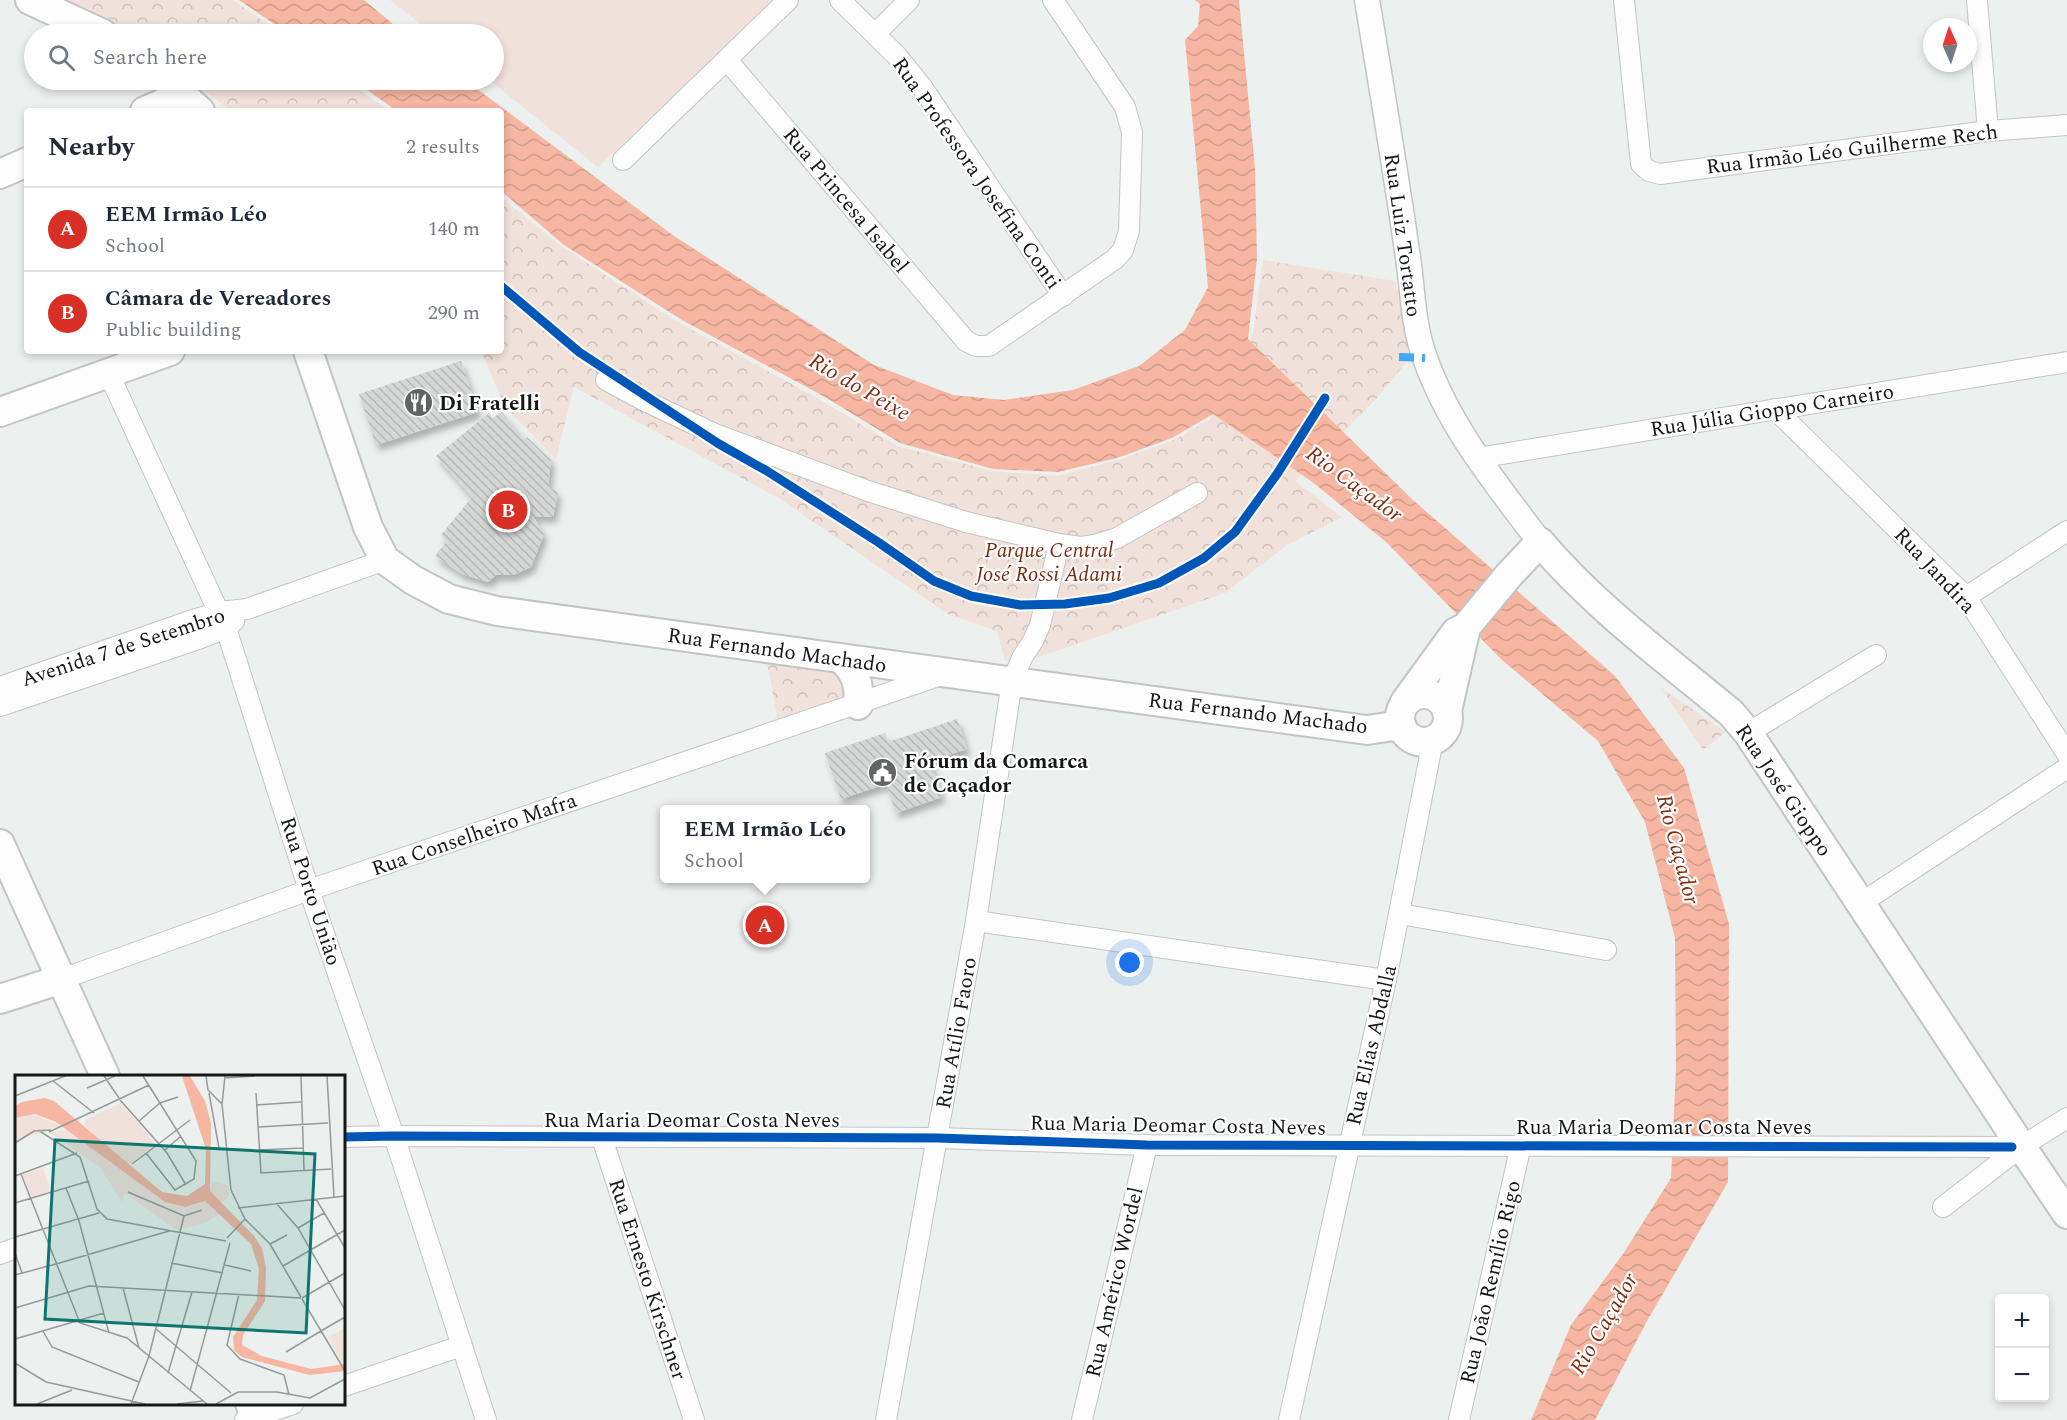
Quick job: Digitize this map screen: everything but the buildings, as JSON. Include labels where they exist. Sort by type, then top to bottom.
[{"type":"main road","points":[[30,0],[82,24]]},
{"type":"main road","points":[[152,108],[183,95]]},
{"type":"main road","points":[[0,174],[24,163]]},
{"type":"main road","points":[[0,412],[161,354]]},
{"type":"main road","name":"Rua Fernando Machado","points":[[309,354],[368,527],[385,560],[413,580],[449,599],[497,611],[842,660],[949,672],[1367,729],[1403,714]]},
{"type":"main road","points":[[1467,626],[1447,711],[1447,725],[1439,737],[1433,740],[1417,741],[1410,737],[1403,714],[1456,632],[1467,626],[1540,542]]},
{"type":"main road","name":"Rua José Gioppo","points":[[1540,542],[1558,564],[1608,611],[1731,713],[1748,733],[2019,1147],[2067,1214]]},
{"type":"main road","points":[[842,660],[852,668],[857,680],[858,705]]},
{"type":"main road","points":[[1403,714],[1418,694],[1432,695],[1444,704],[1447,711]]},
{"type":"main road","points":[[0,844],[104,1075]]},
{"type":"main road","name":"Rua Conselheiro Mafra","points":[[0,999],[62,979]]},
{"type":"street","points":[[623,160],[788,0]]},
{"type":"street","name":"Rua Professora Josefina Conti","points":[[840,0],[897,56],[922,87],[1063,296]]},
{"type":"street","points":[[875,34],[909,0]]},
{"type":"street","points":[[1053,0],[1125,107],[1132,132],[1129,231],[1123,250],[1115,260],[1063,296]]},
{"type":"street","name":"Rua Luiz Tortatto","points":[[1367,0],[1408,254],[1414,318],[1425,358],[1444,400],[1477,458]]},
{"type":"street","name":"Rua Irmão Léo Guilherme Rech","points":[[1624,0],[1641,164],[1649,171],[1660,174],[1988,131],[2067,125]]},
{"type":"street","points":[[1977,0],[1988,131]]},
{"type":"street","name":"Rua Princesa Isabel","points":[[727,60],[966,341],[976,346],[989,346],[1063,296]]},
{"type":"street","name":"Rua Júlia Gioppo Carneiro","points":[[1477,458],[2067,362]]},
{"type":"street","name":"Rua Porto União","points":[[108,372],[222,620],[309,890],[394,1136],[460,1346],[486,1420]]},
{"type":"street","points":[[606,380],[715,434],[868,491],[966,522],[1059,544],[1081,547],[1117,538],[1197,493]]},
{"type":"street","name":"Rua Jandira","points":[[1775,409],[1966,597],[2067,754]]},
{"type":"street","name":"Rua José Gioppo","points":[[1477,458],[1540,542]]},
{"type":"street","points":[[1966,597],[2067,531]]},
{"type":"street","name":"Rua Atílio Faoro","points":[[886,1420],[976,921],[1012,681],[1040,625],[1059,544]]},
{"type":"street","name":"Avenida 7 de Setembro","points":[[0,706],[79,670],[385,560]]},
{"type":"street","points":[[1748,733],[1876,655]]},
{"type":"street","name":"Avenida 7 de Setembro","points":[[0,687],[79,670]]},
{"type":"street","name":"Rua Conselheiro Mafra","points":[[62,979],[309,890],[858,705],[949,672]]},
{"type":"street","name":"Rua Elias Abdalla","points":[[1289,1420],[1400,914],[1433,740]]},
{"type":"street","points":[[1861,903],[2067,768]]},
{"type":"street","points":[[1400,914],[1606,950]]},
{"type":"street","points":[[976,921],[1386,980]]},
{"type":"street","points":[[1943,1207],[2019,1147],[2067,1118]]},
{"type":"street","name":"Rua Maria Deomar Costa Neves","points":[[345,1137],[938,1138],[1147,1144],[2019,1147]]},
{"type":"street","name":"Rua Ernesto Kirschner","points":[[602,1138],[694,1420]]},
{"type":"street","name":"Rua Américo Wordel","points":[[1082,1420],[1147,1144]]},
{"type":"street","name":"Rua João Remílio Rigo","points":[[1460,1420],[1521,1145]]},
{"type":"street","points":[[0,1254],[15,1248]]},
{"type":"street","points":[[345,1386],[460,1346]]},
{"type":"street","points":[[252,1415],[289,1405]]},
{"type":"green space","points":[[61,0],[233,0],[268,24],[110,24]]},
{"type":"green space","points":[[390,0],[775,0],[598,167],[502,90],[504,90],[504,24],[420,24]]},
{"type":"green space","points":[[203,90],[360,90],[385,108],[227,108]]},
{"type":"green space","name":"Parque Central José Rossi Adami","points":[[504,199],[561,246],[676,321],[817,398],[897,446],[992,471],[1057,476],[1119,460],[1174,440],[1209,420],[1253,333],[1263,260],[1395,281],[1412,355],[1377,398],[1295,481],[1342,517],[1287,545],[1225,593],[1030,660],[1005,661],[997,631],[948,614],[780,499],[574,387],[556,459],[505,407],[482,354],[504,354]]},
{"type":"green space","points":[[767,662],[838,668],[852,676],[845,701],[778,722]]},
{"type":"green space","points":[[1661,688],[1726,732],[1703,750]]},
{"type":"water","points":[[239,0],[364,0],[393,24],[274,24]]},
{"type":"water","points":[[1195,0],[1239,0],[1255,169],[1257,259],[1248,339],[1413,500],[1615,676],[1684,768],[1729,924],[1728,1182],[1647,1321],[1595,1420],[1531,1420],[1571,1325],[1625,1251],[1671,1178],[1676,1068],[1675,938],[1645,822],[1598,741],[1502,660],[1385,541],[1311,481],[1213,414],[1172,438],[1117,458],[1058,472],[993,469],[900,443],[825,397],[682,320],[564,245],[504,194],[504,109],[674,236],[874,365],[953,395],[1004,400],[1073,390],[1139,366],[1185,330],[1208,287],[1185,40],[1198,26],[1200,4]]},
{"type":"water","points":[[367,90],[478,90],[503,108],[393,108]]},
{"type":"marked path","points":[[1399,357],[1425,358]]},
{"type":"cycle path","points":[[504,289],[579,352],[719,444],[767,471],[878,542],[934,581],[971,596],[1020,605],[1065,604],[1109,598],[1159,583],[1204,558],[1235,532],[1277,474],[1325,398]]},
{"type":"cycle path","points":[[345,1137],[938,1138],[1147,1145],[2012,1147]]},
{"type":"place","name":"Di Fratelli","points":[[418,403]]},
{"type":"place","name":"Câmara de Vereadores","points":[[508,510]]},
{"type":"place","name":"Fórum da Comarca de Caçador","points":[[883,773]]},
{"type":"place","name":"EEM Irmão Léo","points":[[765,925]]},
{"type":"water label","name":"Rio do Peixe","points":[[860,386]]},
{"type":"water label","name":"Rio Caçador","points":[[1355,483]]},
{"type":"water label","name":"Rio Caçador","points":[[1679,849]]},
{"type":"water label","name":"Rio Caçador","points":[[1603,1323]]}]
